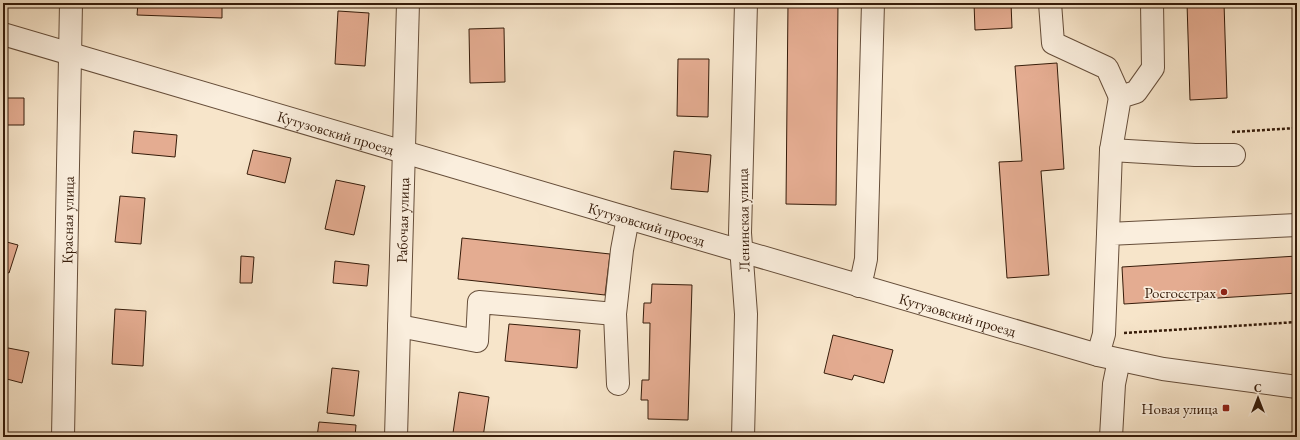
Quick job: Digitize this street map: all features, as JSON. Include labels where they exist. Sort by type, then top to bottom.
[{"type":"street","name":"Красная улица","points":[[63,437],[72,3]]},
{"type":"street","name":"Рабочая улица","points":[[396,437],[408,3]]},
{"type":"street","name":"Ленинская улица","points":[[743,437],[746,314],[740,233],[746,3]]},
{"type":"street","points":[[859,286],[864,273],[866,259],[873,3]]},
{"type":"street","points":[[1050,3],[1053,43],[1107,68],[1120,96],[1111,150],[1108,234],[1101,345]]},
{"type":"street","points":[[1120,96],[1136,92],[1153,68],[1152,3]]},
{"type":"street","name":"Кутузовский проезд","points":[[3,34],[859,286],[1101,345],[1119,360],[1190,373],[1297,387]]},
{"type":"street","points":[[1111,150],[1195,155],[1234,155]]},
{"type":"street","points":[[618,384],[615,314],[622,250],[628,218]]},
{"type":"street","points":[[1108,234],[1297,225]]},
{"type":"street","points":[[399,326],[477,341],[479,302],[615,314]]},
{"type":"street","points":[[1111,437],[1114,384],[1119,360]]},
{"type":"path","points":[[1101,345],[1297,322]]},
{"type":"building","points":[[138,3],[222,3],[222,18],[137,15]]},
{"type":"building","points":[[788,3],[838,3],[836,205],[786,204]]},
{"type":"building","points":[[974,3],[1011,3],[1012,28],[975,30]]},
{"type":"building","points":[[1187,3],[1224,3],[1227,98],[1190,100]]},
{"type":"building","points":[[338,11],[369,13],[365,66],[335,64]]},
{"type":"building","points":[[504,28],[505,82],[470,83],[469,29]]},
{"type":"building","points":[[678,59],[709,59],[708,117],[677,116]]},
{"type":"building","points":[[1057,63],[1064,169],[1041,171],[1049,275],[1007,278],[999,162],[1022,161],[1015,66]]},
{"type":"building","points":[[3,98],[24,98],[24,125],[3,125]]},
{"type":"building","points":[[134,131],[177,135],[175,157],[132,153]]},
{"type":"building","points":[[253,150],[291,158],[285,183],[247,174]]},
{"type":"building","points":[[674,151],[711,155],[708,192],[671,189]]},
{"type":"building","points":[[336,180],[365,186],[354,235],[325,229]]},
{"type":"building","points":[[120,196],[145,198],[141,244],[115,242]]},
{"type":"building","points":[[462,238],[610,254],[605,295],[458,279]]},
{"type":"building","points":[[3,241],[18,245],[9,273],[3,271]]},
{"type":"building","points":[[241,256],[254,257],[252,283],[240,283]]},
{"type":"building","points":[[1297,256],[1297,293],[1124,304],[1122,267]]},
{"type":"building","points":[[335,261],[369,265],[367,286],[333,283]]},
{"type":"building","points":[[652,284],[692,285],[688,420],[648,419],[648,400],[641,400],[642,380],[649,380],[650,323],[643,323],[644,303],[651,303]]},
{"type":"building","points":[[115,309],[146,311],[143,366],[112,364]]},
{"type":"building","points":[[509,324],[580,330],[577,368],[505,361]]},
{"type":"building","points":[[833,335],[893,350],[884,383],[854,375],[852,380],[824,373]]},
{"type":"building","points":[[3,347],[29,352],[22,383],[3,378]]},
{"type":"building","points":[[332,368],[359,371],[354,416],[327,413]]},
{"type":"building","points":[[459,392],[489,397],[483,437],[453,433]]},
{"type":"building","points":[[319,422],[356,425],[355,437],[317,437]]},
{"type":"place","name":"Росгосстрах","points":[[1224,292]]},
{"type":"place","name":"Новая улица","points":[[1226,408]]}]
